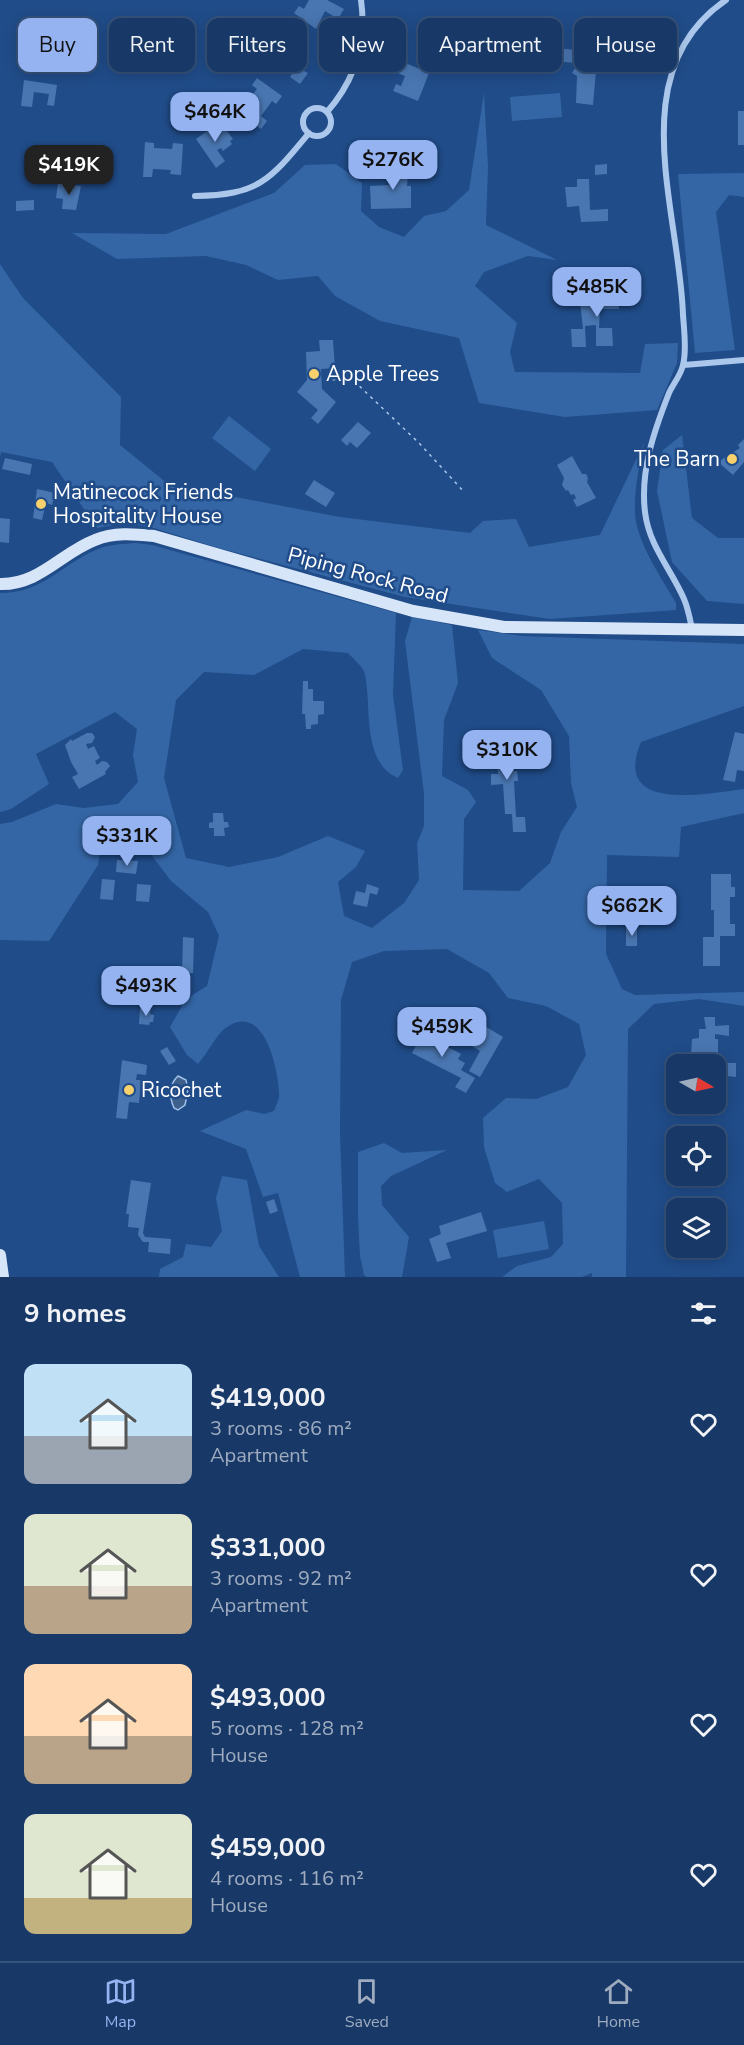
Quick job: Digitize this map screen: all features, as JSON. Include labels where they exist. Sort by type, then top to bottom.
[{"type":"street","points":[[327,112],[342,94],[359,56],[361,0]]},
{"type":"street","points":[[692,629],[684,599],[653,543],[645,515],[644,500],[652,440],[684,365],[683,306],[668,190],[663,114],[669,81],[680,54],[705,17],[726,0]]},
{"type":"street","points":[[315,108],[327,112],[331,120],[329,129],[317,136],[309,133],[303,123],[308,112],[315,108]]},
{"type":"street","points":[[195,195],[225,195],[258,184],[276,171],[309,133]]},
{"type":"street","points":[[684,365],[744,360]]},
{"type":"street","name":"Piping Rock Road","points":[[0,584],[19,583],[51,568],[70,552],[96,539],[126,533],[154,536],[413,611],[504,627],[744,630]]},
{"type":"street","points":[[0,1255],[3,1277]]},
{"type":"path","points":[[325,380],[352,379],[420,444],[465,493]]},
{"type":"shaded area","points":[[484,93],[488,167],[486,225],[557,260],[528,256],[484,272],[475,286],[517,323],[510,352],[515,372],[640,373],[645,344],[678,343],[677,363],[657,410],[565,417],[479,403],[459,338],[380,321],[335,296],[318,276],[278,280],[246,265],[206,256],[117,259],[72,233],[166,234],[274,193],[305,165],[336,164],[362,183],[361,211],[379,227],[404,237],[424,216],[446,211],[469,190]]},
{"type":"shaded area","points":[[560,93],[562,117],[512,121],[510,97]]},
{"type":"shaded area","points":[[744,173],[744,197],[729,195],[716,212],[735,350],[695,353],[678,174]]},
{"type":"shaded area","points":[[0,264],[23,298],[121,397],[120,445],[168,484],[340,517],[470,533],[483,521],[516,519],[529,547],[600,535],[644,443],[636,487],[636,524],[651,560],[676,603],[676,610],[550,619],[405,597],[215,547],[154,528],[126,523],[97,528],[52,462],[1,452],[0,457]]},
{"type":"shaded area","points":[[229,416],[271,449],[255,471],[212,438]]},
{"type":"shaded area","points":[[682,435],[692,518],[718,538],[744,538],[744,604],[707,601],[672,562],[657,491],[663,450]]},
{"type":"shaded area","points":[[136,543],[152,545],[396,613],[393,695],[403,770],[398,778],[386,770],[378,760],[373,747],[365,675],[360,666],[348,653],[303,649],[254,675],[204,672],[176,700],[164,778],[186,858],[229,867],[278,857],[328,836],[365,851],[356,867],[338,882],[344,916],[372,928],[404,903],[419,880],[417,843],[424,826],[424,794],[405,641],[412,617],[452,625],[458,683],[444,720],[442,776],[468,790],[476,802],[464,819],[463,890],[519,891],[550,863],[561,832],[577,807],[571,783],[569,736],[541,690],[492,658],[478,630],[522,636],[744,644],[744,706],[641,742],[635,765],[639,780],[650,789],[667,794],[707,794],[744,789],[744,813],[681,827],[679,857],[607,855],[606,954],[622,989],[635,995],[744,992],[744,1006],[699,999],[654,1004],[628,1029],[626,1277],[592,1277],[592,1273],[582,1277],[502,1277],[517,1266],[551,1257],[563,1244],[562,1203],[539,1179],[507,1192],[495,1183],[484,1147],[483,1118],[506,1098],[536,1099],[568,1087],[586,1055],[579,1024],[546,1006],[508,998],[489,973],[447,949],[384,951],[352,962],[341,1000],[340,1133],[345,1277],[300,1277],[278,1193],[263,1197],[246,1149],[200,1131],[246,1110],[264,1114],[274,1111],[279,1095],[272,1055],[259,1030],[251,1023],[240,1022],[227,1027],[216,1038],[198,1064],[187,1055],[170,1027],[186,999],[207,986],[219,936],[208,912],[171,881],[144,845],[137,828],[126,825],[118,826],[102,838],[98,865],[49,941],[0,940],[0,824],[12,822],[56,804],[84,808],[118,804],[138,782],[133,755],[137,729],[115,712],[36,754],[49,784],[11,809],[0,812],[0,593],[15,592],[41,583],[98,549]]},
{"type":"shaded area","points":[[178,1076],[186,1080],[188,1090],[185,1105],[178,1110],[174,1108],[171,1099],[171,1087]]},
{"type":"shaded area","points":[[384,1143],[402,1153],[447,1150],[391,1176],[381,1186],[382,1205],[409,1237],[402,1277],[367,1277],[364,1275],[360,1256],[358,1152]]},
{"type":"shaded area","points":[[222,1176],[247,1180],[259,1246],[279,1277],[159,1277],[160,1269],[183,1257],[186,1244],[211,1247],[222,1231],[216,1198]]},
{"type":"shaded area","points":[[544,1221],[549,1249],[498,1258],[493,1230]]},
{"type":"building","points":[[309,0],[327,0],[344,9],[339,18],[325,11],[322,18],[319,18],[316,29],[307,22],[307,18],[301,18],[294,13],[299,6],[304,9]]},
{"type":"building","points":[[562,49],[574,50],[574,63],[562,62]]},
{"type":"building","points":[[406,63],[418,68],[418,72],[429,73],[418,101],[393,91],[396,84],[401,86],[405,76],[395,72],[406,72]]},
{"type":"building","points":[[574,70],[574,72],[596,72],[593,105],[576,103],[577,76],[572,73]]},
{"type":"building","points":[[293,72],[308,73],[300,84],[290,77]]},
{"type":"building","points":[[257,78],[282,96],[276,104],[272,101],[261,116],[267,121],[261,129],[236,109],[242,101],[245,104],[257,89],[252,85]]},
{"type":"building","points":[[24,80],[57,85],[54,106],[47,105],[49,94],[34,92],[32,107],[21,106]]},
{"type":"building","points":[[738,111],[744,111],[744,145],[738,145]]},
{"type":"building","points":[[220,122],[233,139],[230,141],[232,144],[223,151],[221,148],[217,150],[225,161],[216,168],[196,139]]},
{"type":"building","points":[[145,142],[154,143],[154,148],[172,149],[173,143],[183,144],[181,175],[170,174],[171,170],[153,169],[152,177],[143,177]]},
{"type":"building","points":[[409,164],[407,186],[411,186],[411,208],[371,209],[370,186],[392,185],[391,165]]},
{"type":"building","points":[[607,164],[607,174],[595,175],[595,165]]},
{"type":"building","points":[[577,179],[589,179],[590,210],[608,209],[608,221],[581,222],[579,206],[567,207],[565,187],[577,187]]},
{"type":"building","points":[[58,183],[81,186],[76,210],[62,209],[63,199],[56,198]]},
{"type":"building","points":[[34,200],[34,210],[16,211],[16,201]]},
{"type":"building","points":[[603,283],[618,283],[619,309],[600,309],[599,328],[612,328],[613,346],[596,346],[596,325],[585,326],[586,347],[572,347],[571,329],[583,329],[580,302],[600,302],[600,305],[603,305]]},
{"type":"building","name":"Apple Trees","points":[[319,340],[333,340],[335,368],[321,369],[322,389],[336,402],[318,424],[311,418],[318,410],[297,392],[307,380],[306,352],[320,351]]},
{"type":"building","points":[[358,422],[371,433],[357,448],[350,442],[347,446],[341,440]]},
{"type":"building","name":"The Barn","points":[[744,439],[744,462],[733,475],[718,462],[740,448],[738,445]]},
{"type":"building","points":[[572,456],[582,474],[586,474],[587,482],[596,498],[577,507],[573,500],[576,498],[574,494],[571,495],[562,485],[564,478],[557,465]]},
{"type":"building","points":[[5,458],[32,464],[30,475],[2,469]]},
{"type":"building","points":[[314,480],[335,493],[326,507],[305,494]]},
{"type":"building","name":"Matinecock Friends Hospitality House","points":[[37,489],[55,493],[52,505],[46,503],[42,520],[33,518]]},
{"type":"building","points":[[0,518],[10,519],[9,543],[0,542]]},
{"type":"building","points":[[303,681],[308,681],[308,689],[313,689],[313,701],[324,701],[324,714],[318,715],[318,724],[311,725],[311,729],[306,729],[305,714],[302,714]]},
{"type":"building","points":[[735,732],[744,734],[744,771],[737,770],[735,782],[723,780]]},
{"type":"building","points":[[87,733],[92,733],[95,737],[92,743],[86,744],[88,749],[94,746],[100,758],[95,761],[97,765],[102,761],[107,762],[110,766],[106,774],[79,789],[72,777],[78,774],[65,745],[71,739],[72,741]]},
{"type":"building","points":[[516,745],[517,759],[512,759],[513,771],[517,771],[518,781],[514,781],[516,817],[525,817],[526,832],[513,832],[512,814],[505,814],[503,784],[491,785],[491,774],[498,774],[497,759],[489,760],[488,747]]},
{"type":"building","points":[[213,813],[223,813],[224,822],[228,822],[229,827],[224,828],[225,836],[214,836],[214,828],[209,828],[209,823],[213,822]]},
{"type":"building","points":[[117,860],[138,861],[136,874],[116,872]]},
{"type":"building","points":[[711,874],[731,874],[731,887],[735,887],[735,897],[730,897],[730,924],[735,924],[735,936],[720,936],[720,966],[703,966],[703,937],[714,937]]},
{"type":"building","points":[[102,879],[115,880],[113,900],[100,899]]},
{"type":"building","points":[[137,884],[151,885],[149,902],[136,901]]},
{"type":"building","points":[[367,884],[379,888],[377,895],[370,893],[367,907],[353,904],[356,891],[365,893]]},
{"type":"building","points":[[626,928],[637,928],[637,946],[626,946]]},
{"type":"building","points":[[183,937],[194,938],[193,973],[182,973]]},
{"type":"building","points":[[143,974],[159,977],[157,990],[152,990],[151,997],[141,996],[141,989],[138,989]]},
{"type":"building","points":[[140,1008],[151,1009],[150,1014],[154,1015],[153,1022],[149,1025],[139,1024]]},
{"type":"building","points":[[704,1017],[715,1017],[715,1026],[729,1025],[729,1036],[715,1034],[715,1039],[718,1039],[718,1054],[691,1054],[692,1039],[699,1038],[699,1029],[706,1029]]},
{"type":"building","points":[[478,1022],[503,1037],[480,1077],[469,1071],[480,1051],[467,1043],[480,1035],[476,1026]]},
{"type":"building","points":[[415,1029],[461,1054],[458,1059],[465,1063],[461,1070],[475,1078],[466,1093],[455,1087],[461,1078],[412,1053],[417,1043],[409,1039]]},
{"type":"building","points":[[167,1047],[176,1061],[169,1065],[160,1051]]},
{"type":"building","name":"Ricochet","points":[[122,1060],[147,1065],[146,1075],[137,1074],[136,1080],[141,1080],[139,1103],[129,1102],[127,1119],[116,1118]]},
{"type":"building","points":[[726,1063],[736,1063],[736,1077],[726,1076]]},
{"type":"building","points":[[131,1180],[151,1183],[143,1233],[145,1237],[171,1239],[170,1254],[148,1252],[149,1242],[143,1242],[138,1235],[139,1228],[128,1227],[129,1214],[126,1214]]},
{"type":"building","points":[[274,1199],[278,1211],[270,1214],[266,1202]]},
{"type":"building","points":[[481,1212],[487,1231],[446,1243],[451,1258],[437,1262],[429,1239],[441,1234],[439,1226]]},
{"type":"place","name":"Apple Trees","points":[[314,374]]},
{"type":"place","name":"The Barn","points":[[732,459]]},
{"type":"place","name":"Matinecock Friends Hospitality House","points":[[41,504]]},
{"type":"place","name":"Ricochet","points":[[129,1090]]}]
